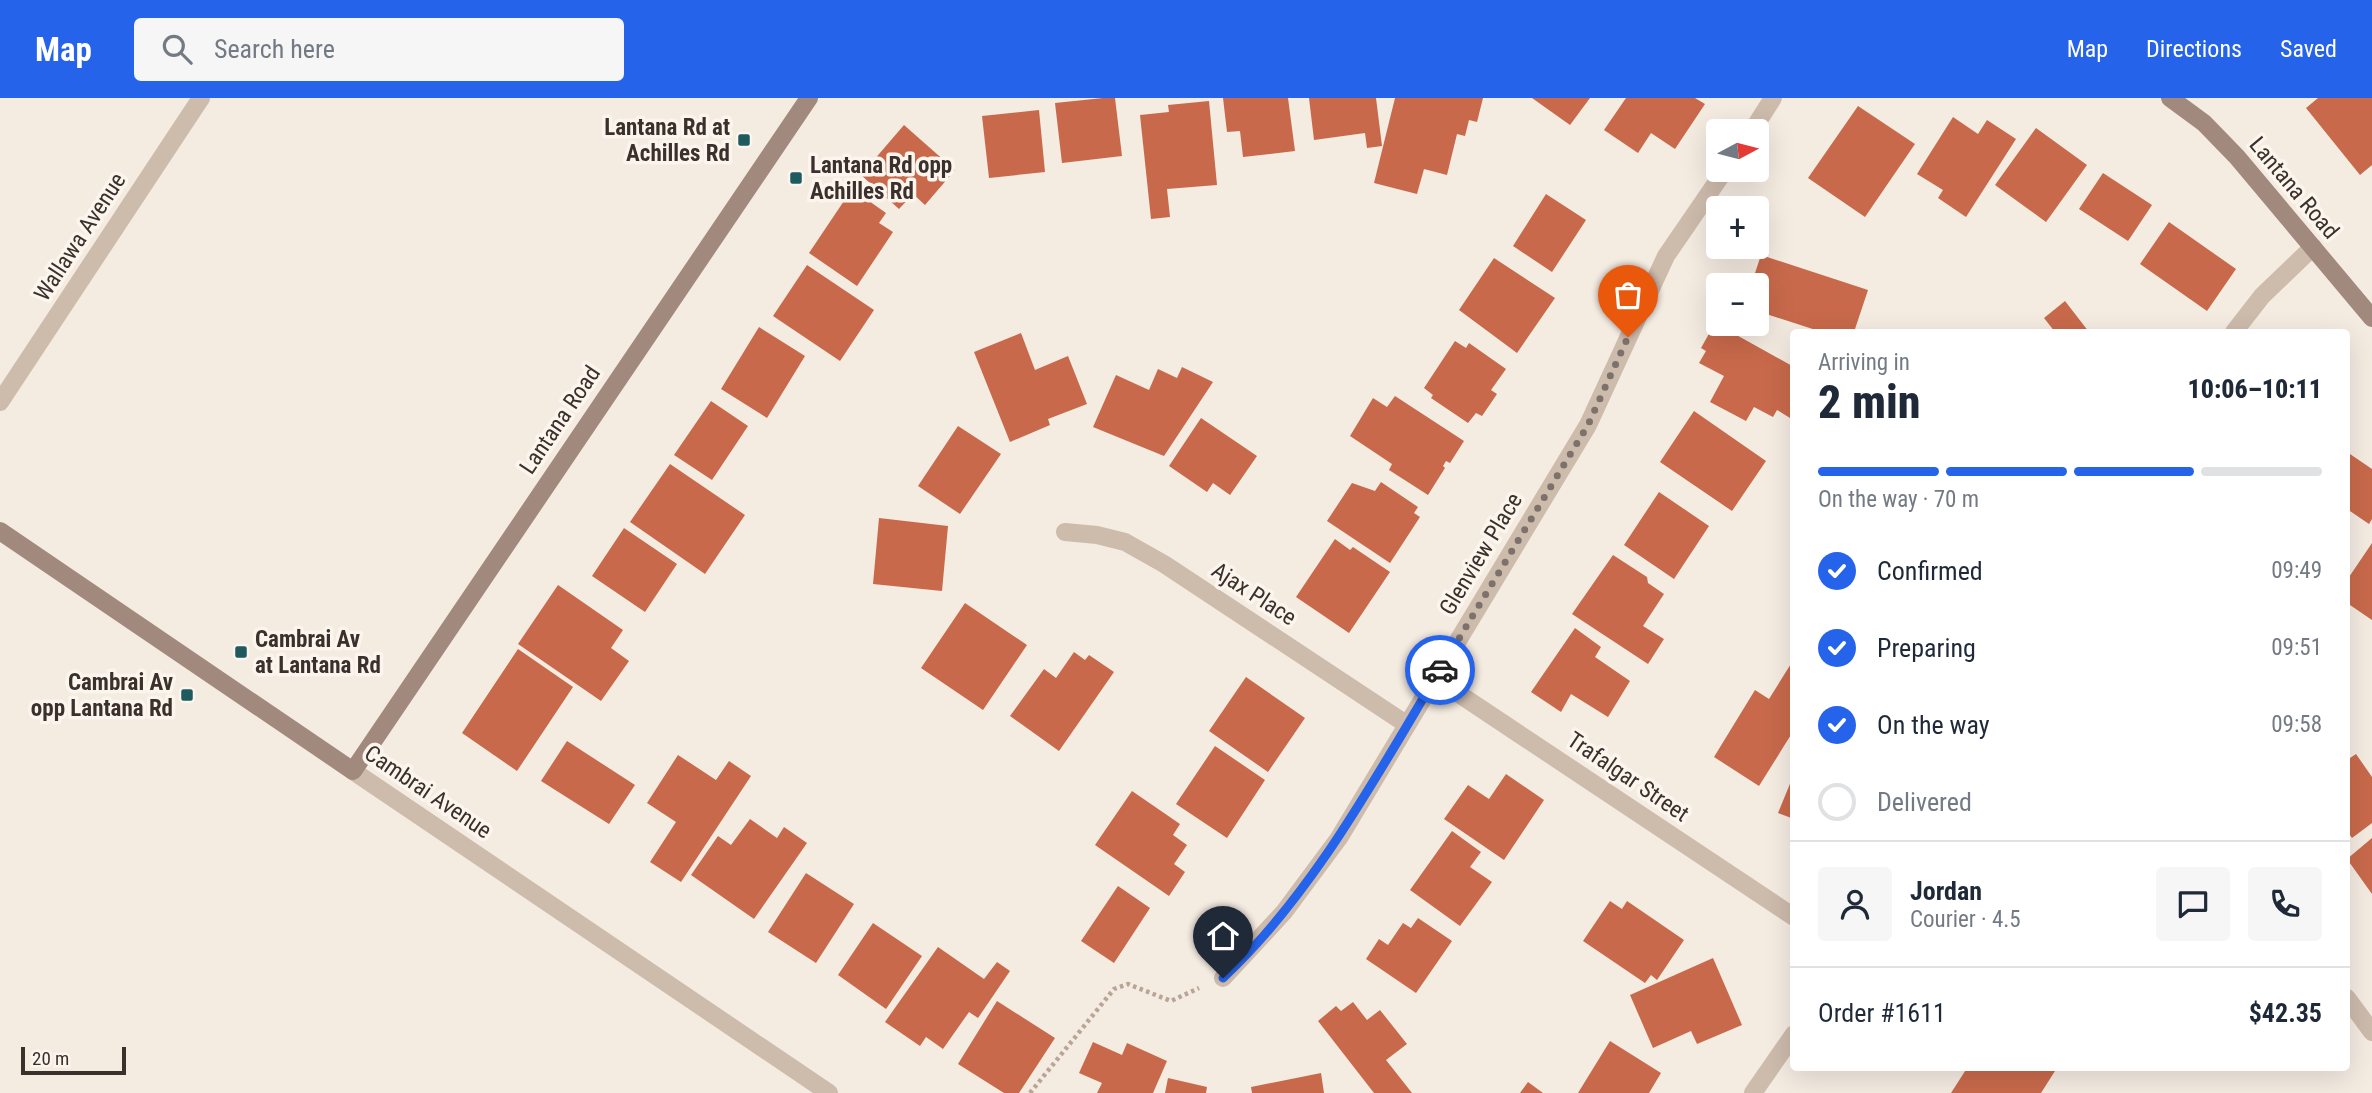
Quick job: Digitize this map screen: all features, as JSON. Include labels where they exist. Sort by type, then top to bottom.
[{"type":"street","name":"Wallawa Avenue","points":[[0,402],[201,98]]},
{"type":"street","name":"Lantana Road","points":[[353,771],[810,98]]},
{"type":"street","points":[[1760,119],[1773,98]]},
{"type":"street","name":"Lantana Road","points":[[2170,98],[2204,123],[2229,149],[2372,318]]},
{"type":"street","name":"Glenview Place","points":[[1229,973],[1284,912],[1339,838],[1588,425],[1665,256],[1717,182]]},
{"type":"street","points":[[2236,329],[2262,296],[2313,247]]},
{"type":"street","name":"Cambrai Avenue","points":[[0,531],[829,1093]]},
{"type":"street","name":"Ajax Place","points":[[1065,532],[1097,535],[1125,542],[1164,564],[1406,724]]},
{"type":"street","name":"Trafalgar Street","points":[[1435,678],[1790,914]]},
{"type":"street","points":[[2350,1002],[2372,1032]]},
{"type":"street","points":[[1753,1093],[1790,1040]]},
{"type":"path","points":[[1030,1093],[1114,989],[1128,984],[1171,1002],[1229,973]]},
{"type":"building","points":[[1115,98],[1122,156],[1062,163],[1055,103]]},
{"type":"building","points":[[1223,98],[1288,98],[1295,151],[1243,157],[1240,131],[1227,132]]},
{"type":"building","points":[[1309,98],[1376,98],[1382,146],[1367,148],[1365,133],[1314,140]]},
{"type":"building","points":[[1395,98],[1483,98],[1477,122],[1469,120],[1465,136],[1457,134],[1447,175],[1424,169],[1417,194],[1374,183]]},
{"type":"building","points":[[1532,98],[1590,98],[1570,125]]},
{"type":"building","points":[[1626,98],[1695,98],[1705,104],[1675,149],[1651,133],[1638,153],[1604,130]]},
{"type":"building","points":[[2318,98],[2372,98],[2372,165],[2360,175],[2306,108]]},
{"type":"building","points":[[1209,101],[1217,185],[1167,189],[1170,217],[1151,219],[1140,115],[1169,112],[1168,105]]},
{"type":"building","points":[[1858,106],[1915,144],[1865,217],[1808,178]]},
{"type":"building","points":[[1039,110],[1045,172],[989,178],[982,116]]},
{"type":"building","points":[[1953,117],[1978,134],[1987,120],[2016,139],[1966,217],[1938,198],[1943,190],[1917,174]]},
{"type":"building","points":[[904,125],[955,170],[925,205],[913,194],[899,209],[861,175]]},
{"type":"building","points":[[2036,128],[2087,165],[2046,222],[1995,185]]},
{"type":"building","points":[[2103,173],[2152,205],[2128,241],[2079,209]]},
{"type":"building","points":[[852,189],[886,213],[879,223],[893,232],[857,286],[809,253]]},
{"type":"building","points":[[1546,194],[1586,220],[1552,272],[1513,246]]},
{"type":"building","points":[[2169,222],[2236,269],[2207,311],[2140,264]]},
{"type":"building","points":[[1494,258],[1555,298],[1517,353],[1459,310]]},
{"type":"building","points":[[1769,258],[1868,290],[1855,329],[1813,329],[1769,315],[1769,273],[1755,273],[1760,259]]},
{"type":"building","points":[[807,265],[874,310],[840,361],[773,316]]},
{"type":"building","points":[[2065,301],[2087,329],[2053,329],[2044,318]]},
{"type":"building","points":[[759,327],[805,356],[767,418],[721,389]]},
{"type":"building","points":[[1021,333],[1035,370],[1068,356],[1087,404],[1048,419],[1050,425],[1010,442],[974,352]]},
{"type":"building","points":[[1708,336],[1738,336],[1790,365],[1790,418],[1777,410],[1773,417],[1754,407],[1746,421],[1710,402],[1724,376],[1699,363],[1706,351],[1701,348]]},
{"type":"building","points":[[1455,341],[1466,348],[1469,343],[1506,369],[1491,390],[1497,394],[1482,416],[1476,413],[1468,423],[1431,398],[1433,395],[1424,388]]},
{"type":"building","points":[[1182,367],[1213,382],[1164,456],[1093,427],[1116,375],[1149,390],[1158,369],[1177,378]]},
{"type":"building","points":[[1395,396],[1464,441],[1450,463],[1446,461],[1443,466],[1445,468],[1428,495],[1389,470],[1392,464],[1350,436],[1373,398],[1387,407]]},
{"type":"building","points":[[711,401],[748,426],[712,480],[674,455]]},
{"type":"building","points":[[1694,411],[1766,461],[1732,511],[1660,462]]},
{"type":"building","points":[[1201,418],[1257,456],[1230,495],[1213,483],[1207,492],[1169,466]]},
{"type":"building","points":[[958,426],[1001,454],[960,514],[918,486]]},
{"type":"building","points":[[2350,454],[2372,469],[2372,519],[2369,524],[2350,511]]},
{"type":"building","points":[[670,464],[745,515],[705,574],[630,522]]},
{"type":"building","points":[[1381,482],[1418,507],[1414,513],[1420,517],[1390,563],[1327,521],[1352,483],[1375,491]]},
{"type":"building","points":[[1659,492],[1709,526],[1674,579],[1624,545]]},
{"type":"building","points":[[879,518],[948,526],[942,591],[873,584]]},
{"type":"building","points":[[624,528],[677,564],[645,612],[592,576]]},
{"type":"building","points":[[1335,539],[1350,550],[1353,547],[1390,572],[1349,633],[1296,597]]},
{"type":"building","points":[[2372,543],[2372,620],[2350,605],[2350,576]]},
{"type":"building","points":[[1613,555],[1647,577],[1648,583],[1664,594],[1643,626],[1664,639],[1648,664],[1572,614]]},
{"type":"building","points":[[558,585],[623,630],[611,648],[629,661],[601,701],[518,644]]},
{"type":"building","points":[[965,603],[1027,645],[983,710],[921,668]]},
{"type":"building","points":[[1575,628],[1601,647],[1595,657],[1630,681],[1608,717],[1571,694],[1561,712],[1531,692]]},
{"type":"building","points":[[518,649],[573,687],[517,771],[462,733]]},
{"type":"building","points":[[1074,652],[1085,660],[1089,655],[1114,672],[1059,751],[1010,716],[1044,669],[1056,678]]},
{"type":"building","points":[[1790,665],[1790,736],[1759,786],[1714,757],[1755,690],[1769,699]]},
{"type":"building","points":[[1246,677],[1305,718],[1268,772],[1209,731]]},
{"type":"building","points":[[567,741],[635,785],[609,824],[541,781]]},
{"type":"building","points":[[1215,746],[1265,780],[1227,838],[1176,804]]},
{"type":"building","points":[[2356,754],[2372,777],[2372,823],[2352,838],[2350,835],[2350,758]]},
{"type":"building","points":[[678,755],[716,780],[729,761],[751,776],[681,882],[650,862],[676,822],[647,803]]},
{"type":"building","points":[[1506,774],[1544,800],[1504,860],[1444,819],[1468,785],[1489,799]]},
{"type":"building","points":[[1790,784],[1790,818],[1778,813]]},
{"type":"building","points":[[1132,791],[1180,824],[1173,835],[1187,845],[1174,864],[1185,872],[1169,896],[1095,845]]},
{"type":"building","points":[[750,819],[777,838],[784,827],[807,843],[754,919],[691,875],[718,836],[731,845]]},
{"type":"building","points":[[1452,831],[1481,852],[1470,867],[1492,882],[1460,926],[1410,890]]},
{"type":"building","points":[[2372,838],[2372,894],[2350,863],[2350,856]]},
{"type":"building","points":[[806,873],[854,904],[816,963],[768,932]]},
{"type":"building","points":[[1118,886],[1150,908],[1114,963],[1081,941]]},
{"type":"building","points":[[1610,901],[1622,909],[1627,901],[1684,940],[1657,980],[1651,975],[1645,983],[1583,941]]},
{"type":"building","points":[[1418,918],[1452,941],[1416,993],[1366,959],[1379,939],[1388,945],[1403,923],[1411,928]]},
{"type":"building","points":[[873,923],[922,956],[886,1009],[838,975]]},
{"type":"building","points":[[938,947],[984,979],[997,962],[1010,971],[978,1018],[969,1012],[943,1049],[926,1037],[920,1046],[885,1022]]},
{"type":"building","points":[[1713,958],[1742,1025],[1697,1044],[1691,1031],[1653,1048],[1630,995]]},
{"type":"building","points":[[997,1001],[1055,1038],[1019,1093],[1004,1093],[958,1064]]},
{"type":"building","points":[[1353,1002],[1367,1020],[1380,1010],[1407,1044],[1386,1060],[1412,1093],[1374,1093],[1318,1021],[1336,1006],[1341,1011]]},
{"type":"building","points":[[1610,1041],[1661,1073],[1649,1093],[1578,1093]]},
{"type":"building","points":[[1093,1042],[1122,1055],[1127,1043],[1167,1061],[1153,1093],[1097,1093],[1102,1083],[1079,1073]]},
{"type":"building","points":[[1965,1071],[2055,1071],[2041,1093],[1951,1093]]},
{"type":"building","points":[[1321,1073],[1324,1093],[1252,1093],[1251,1087]]},
{"type":"building","points":[[1168,1078],[1207,1087],[1206,1093],[1165,1093]]},
{"type":"building","points":[[1528,1082],[1543,1093],[1520,1093]]},
{"type":"way so far","points":[[1440,670],[1588,425],[1628,337]]},
{"type":"place","name":"Lantana Rd at Achilles Rd","points":[[744,140]]},
{"type":"place","name":"Lantana Rd opp Achilles Rd","points":[[796,178]]},
{"type":"place","name":"Cambrai Av at Lantana Rd","points":[[241,652]]},
{"type":"place","name":"Cambrai Av opp Lantana Rd","points":[[187,695]]},
{"type":"route","points":[[1223,978],[1284,912],[1339,838],[1440,670]]}]
